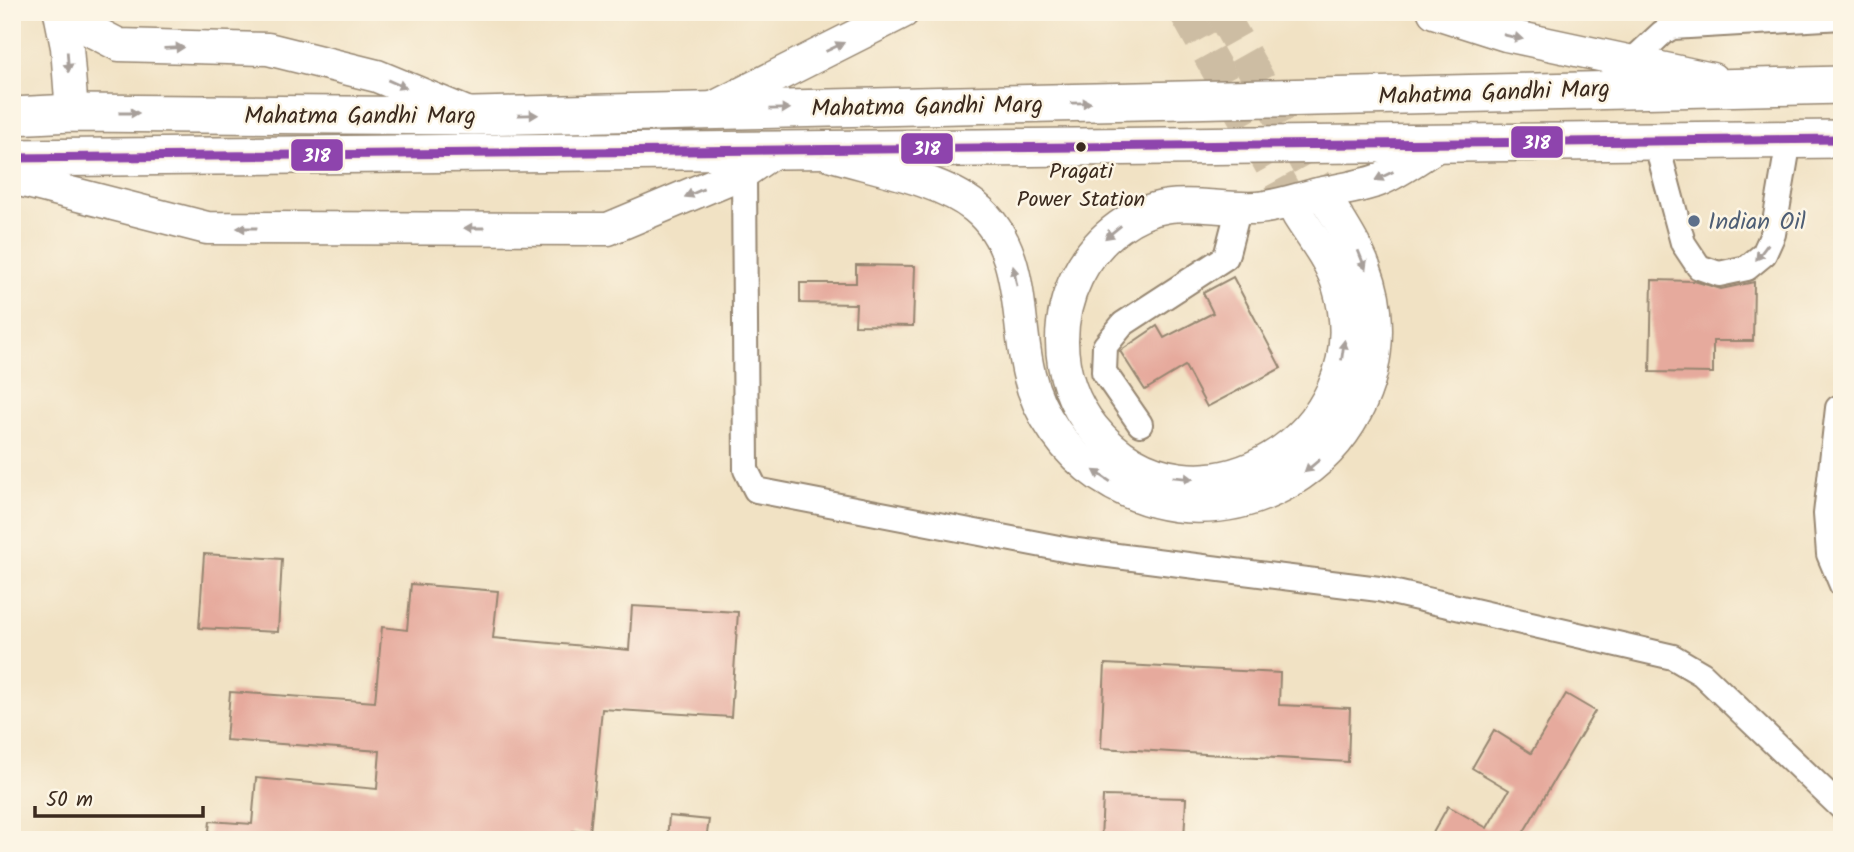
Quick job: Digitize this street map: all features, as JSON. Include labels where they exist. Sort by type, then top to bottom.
[{"type":"highway","name":"Mahatma Gandhi Marg","points":[[12,116],[72,113],[474,116],[1842,85]]},
{"type":"highway","name":"Mahatma Gandhi Marg","points":[[12,158],[1842,139]]},
{"type":"main road","points":[[60,12],[67,47],[72,113]]},
{"type":"main road","points":[[68,12],[92,31],[119,45],[268,49],[377,76],[474,116]]},
{"type":"main road","points":[[709,110],[903,12]]},
{"type":"main road","points":[[1434,12],[1506,35],[1748,87]]},
{"type":"main road","points":[[1298,215],[1332,269],[1344,310],[1344,352],[1332,393],[1307,430],[1273,458],[1253,468],[1211,479],[1169,476],[1150,470],[1116,451],[1101,438],[1078,406],[1070,388],[1062,349],[1065,309],[1079,272],[1104,240],[1136,216],[1174,203],[1257,208],[1380,180],[1443,142]]},
{"type":"main road","points":[[814,149],[945,190],[976,208],[999,234],[1009,256],[1016,280],[1029,377],[1049,422],[1063,442],[1098,475],[1119,488],[1140,497],[1186,507],[1233,505],[1255,499],[1298,478],[1334,445],[1360,404],[1374,358],[1376,312],[1372,290],[1356,247],[1327,201]]},
{"type":"main road","points":[[12,178],[207,228],[608,229],[744,172],[776,150]]},
{"type":"lane","points":[[1632,62],[1672,27],[1842,17]]},
{"type":"lane","points":[[1656,142],[1683,243],[1699,267],[1719,274],[1747,268],[1764,254],[1773,234],[1789,140]]},
{"type":"lane","points":[[744,172],[746,470],[756,490],[1069,550],[1379,589],[1673,657],[1702,674],[1842,808]]},
{"type":"lane","points":[[1140,424],[1104,372],[1105,346],[1123,324],[1226,257],[1239,207]]},
{"type":"lane","points":[[1838,408],[1826,514],[1829,554],[1842,585]]},
{"type":"building","points":[[856,265],[915,266],[913,326],[855,325],[856,304],[800,303],[800,283],[856,283]]},
{"type":"building","points":[[1233,277],[1281,368],[1207,407],[1185,366],[1145,390],[1120,351],[1157,326],[1164,338],[1213,313],[1203,293]]},
{"type":"building","points":[[1652,280],[1694,281],[1721,289],[1754,282],[1753,341],[1713,341],[1713,373],[1650,372]]},
{"type":"building","points":[[204,554],[282,559],[278,632],[199,628]]},
{"type":"building","points":[[411,584],[498,591],[493,638],[629,650],[632,606],[738,612],[731,717],[602,709],[590,833],[573,831],[572,840],[208,840],[210,821],[252,824],[256,778],[377,789],[380,751],[226,740],[230,692],[375,702],[382,627],[407,630]]},
{"type":"building","points":[[1105,664],[1280,673],[1279,705],[1350,708],[1348,762],[1101,748]]},
{"type":"building","points":[[1566,694],[1595,711],[1519,840],[1429,840],[1448,806],[1487,828],[1509,790],[1472,768],[1494,730],[1531,753]]},
{"type":"building","points":[[1103,796],[1186,798],[1184,840],[1101,840]]},
{"type":"building","points":[[669,816],[709,820],[706,840],[667,840]]},
{"type":"tunnel","points":[[1185,12],[1298,215]]},
{"type":"tunnel","points":[[1221,12],[1327,201]]},
{"type":"transit line","name":"318","points":[[12,158],[1842,139]]},
{"type":"place","name":"Pragati Power Station","points":[[1081,147]]},
{"type":"place","name":"Indian Oil","points":[[1694,221]]}]
